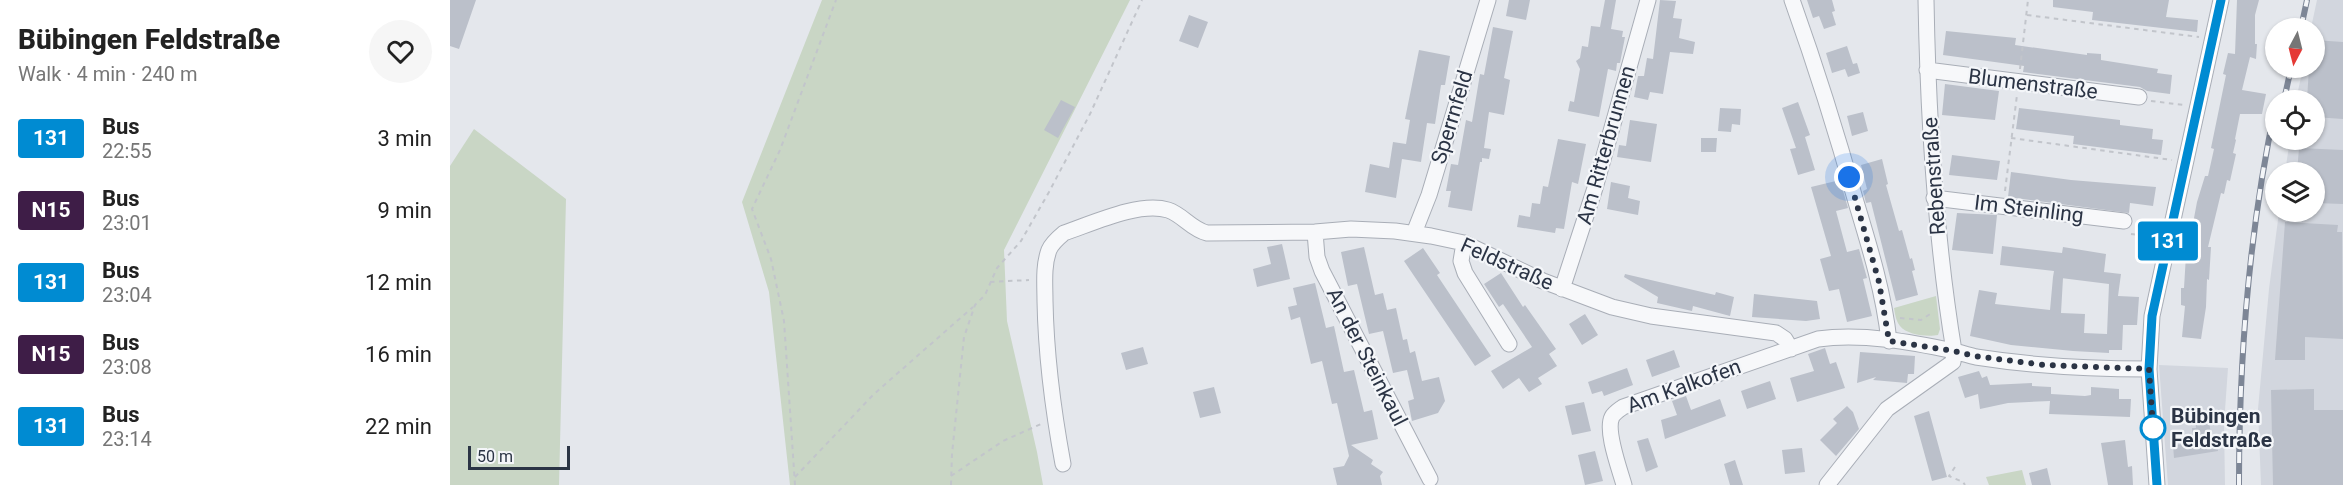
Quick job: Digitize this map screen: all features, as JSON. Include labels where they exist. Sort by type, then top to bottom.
[{"type":"street","name":"Sperrnfeld","points":[[1414,233],[1429,195],[1488,0]]},
{"type":"street","name":"Am Ritterbrunnen","points":[[1562,289],[1595,188],[1648,0]]},
{"type":"street","points":[[1792,0],[1838,136],[1879,282],[1889,341]]},
{"type":"street","name":"Rebenstraße","points":[[1926,0],[1927,70],[1934,198],[1954,351]]},
{"type":"street","points":[[2157,485],[2149,369],[2152,316],[2221,0]]},
{"type":"street","name":"Blumenstraße","points":[[1927,70],[2139,98]]},
{"type":"street","name":"Im Steinling","points":[[1934,198],[2124,221]]},
{"type":"street","name":"Feldstraße","points":[[1063,464],[1054,418],[1046,321],[1047,259],[1054,241],[1064,233],[1125,213],[1161,208],[1171,211],[1198,231],[1207,233],[1315,232],[1352,229],[1414,233],[1464,243],[1595,302],[1629,312],[1776,333],[1785,339],[1791,349]]},
{"type":"street","name":"An der Steinkaul","points":[[1315,232],[1317,257],[1327,281],[1430,480]]},
{"type":"street","points":[[1464,243],[1461,261],[1466,273],[1509,344]]},
{"type":"street","points":[[1791,349],[1818,339],[1830,338],[1889,341],[1974,356],[2044,365],[2149,369]]},
{"type":"street","name":"Am Kalkofen","points":[[1624,485],[1611,433],[1612,417],[1616,411],[1791,349]]},
{"type":"street","points":[[1827,485],[1887,409],[1950,366],[1953,362],[1954,351]]},
{"type":"path","points":[[795,485],[784,321],[771,259],[752,209],[780,150],[836,0]]},
{"type":"path","points":[[794,478],[874,394],[985,295],[997,268],[1021,241],[1054,182],[1090,114],[1142,0]]},
{"type":"path","points":[[2003,206],[2028,0]]},
{"type":"path","points":[[2027,15],[2203,37]]},
{"type":"path","points":[[2139,98],[2189,106]]},
{"type":"path","points":[[2011,138],[2175,160]]},
{"type":"path","points":[[2124,221],[2125,234],[2158,238]]},
{"type":"path","points":[[990,282],[1045,279]]},
{"type":"path","points":[[951,485],[964,337],[975,305]]},
{"type":"path","points":[[1897,318],[1921,320],[1930,314],[1938,316]]},
{"type":"path","points":[[951,476],[1004,441],[1054,418]]},
{"type":"path","points":[[1954,467],[1949,476],[1965,485]]},
{"type":"shaded area","points":[[2317,0],[2343,0],[2343,485],[2261,485],[2258,409],[2278,222],[2325,222],[2325,162],[2287,162],[2288,150],[2325,150],[2325,90],[2298,90],[2301,78],[2325,78],[2325,18],[2313,18]]},
{"type":"shaded area","points":[[2159,365],[2228,368],[2224,424],[2225,485],[2168,485]]},
{"type":"green space","points":[[822,0],[1130,0],[1004,250],[1007,321],[1043,485],[790,485],[769,292],[742,202]]},
{"type":"green space","points":[[474,129],[566,199],[559,485],[450,485],[450,166]]},
{"type":"green space","points":[[1936,296],[1940,329],[1938,335],[1918,335],[1900,326],[1894,308]]},
{"type":"green space","points":[[2022,470],[2026,485],[1989,485],[1986,477]]},
{"type":"building","points":[[450,0],[476,0],[459,49],[450,46]]},
{"type":"building","points":[[1509,0],[1530,0],[1526,20],[1506,16]]},
{"type":"building","points":[[1605,0],[1616,0],[1611,29],[1623,31],[1622,37],[1625,37],[1620,63],[1617,63],[1616,71],[1608,69],[1599,117],[1568,111],[1570,101],[1574,102],[1580,69],[1576,61],[1580,58],[1582,46],[1588,47],[1591,26],[1600,27]]},
{"type":"building","points":[[1660,0],[1676,1],[1673,18],[1682,19],[1679,38],[1695,42],[1693,54],[1670,52],[1663,94],[1650,92],[1648,100],[1634,97],[1638,76],[1644,76],[1647,58],[1653,59]]},
{"type":"building","points":[[1807,0],[1832,0],[1835,11],[1832,12],[1836,25],[1824,29],[1819,16],[1813,18]]},
{"type":"building","points":[[2053,0],[2169,0],[2166,17],[2198,20],[2197,32],[2092,20],[2093,12],[2053,7]]},
{"type":"building","points":[[2237,0],[2259,0],[2255,15],[2256,59],[2250,57],[2242,90],[2265,94],[2262,114],[2240,114],[2233,153],[2236,154],[2230,181],[2227,180],[2224,194],[2221,193],[2208,247],[2211,247],[2209,280],[2207,279],[2201,339],[2182,337],[2185,306],[2181,305],[2181,288],[2184,288],[2186,255],[2190,255],[2197,202],[2205,176],[2208,176],[2214,149],[2211,148],[2226,75],[2223,74],[2228,53],[2235,54]]},
{"type":"building","points":[[1189,15],[1208,22],[1198,48],[1179,41]]},
{"type":"building","points":[[1493,27],[1513,31],[1504,78],[1510,80],[1504,115],[1489,112],[1484,148],[1491,149],[1489,159],[1482,158],[1480,162],[1472,211],[1448,207],[1451,191],[1446,191],[1451,164],[1458,165],[1466,120],[1472,122],[1480,74],[1484,75]]},
{"type":"building","points":[[1946,31],[2016,38],[2015,45],[2087,55],[2087,53],[2101,54],[2101,60],[2158,69],[2157,73],[2172,75],[2170,94],[2147,91],[2140,87],[2023,72],[2024,66],[1943,55]]},
{"type":"building","points":[[2325,41],[2343,42],[2343,119],[2325,118],[2325,90],[2308,90],[2308,78],[2325,78]]},
{"type":"building","points":[[1847,46],[1853,64],[1857,63],[1860,73],[1848,77],[1845,69],[1832,73],[1826,53]]},
{"type":"building","points":[[1419,50],[1450,56],[1445,85],[1441,85],[1435,124],[1427,123],[1421,162],[1402,159],[1396,198],[1365,192],[1370,164],[1389,168],[1393,142],[1406,144],[1410,120],[1405,119]]},
{"type":"building","points":[[1945,84],[1999,91],[1995,120],[1942,115]]},
{"type":"building","points":[[1061,100],[1075,107],[1058,138],[1044,130]]},
{"type":"building","points":[[1798,102],[1810,135],[1805,137],[1815,170],[1798,175],[1790,149],[1796,148],[1782,108]]},
{"type":"building","points":[[1720,108],[1741,109],[1740,125],[1732,124],[1731,132],[1718,131]]},
{"type":"building","points":[[2019,108],[2120,120],[2120,125],[2153,129],[2152,139],[2163,140],[2161,155],[2073,144],[2074,136],[2016,129]]},
{"type":"building","points":[[1863,112],[1868,131],[1852,136],[1847,116]]},
{"type":"building","points":[[1630,120],[1657,124],[1651,162],[1617,157],[1619,145],[1626,146]]},
{"type":"building","points":[[1701,138],[1717,138],[1716,152],[1701,152]]},
{"type":"building","points":[[1558,139],[1586,144],[1578,184],[1572,182],[1564,229],[1556,228],[1555,233],[1517,227],[1519,215],[1530,217],[1532,203],[1540,204],[1543,186],[1548,187]]},
{"type":"building","points":[[2299,150],[2343,150],[2343,204],[2325,203],[2325,162],[2298,162]]},
{"type":"building","points":[[1952,155],[2000,161],[1997,180],[1949,175]]},
{"type":"building","points":[[1882,159],[1888,184],[1886,185],[1899,231],[1902,230],[1910,259],[1912,258],[1915,270],[1912,271],[1918,295],[1896,301],[1871,202],[1866,203],[1863,191],[1867,189],[1861,165]]},
{"type":"building","points":[[2011,172],[2156,187],[2153,206],[2130,203],[2129,213],[2008,197]]},
{"type":"building","points":[[1840,180],[1848,208],[1836,211],[1847,252],[1859,249],[1867,278],[1863,279],[1872,316],[1847,322],[1839,289],[1829,291],[1820,259],[1831,256],[1811,187]]},
{"type":"building","points":[[1611,182],[1630,186],[1628,198],[1640,201],[1638,215],[1607,209]]},
{"type":"building","points":[[1957,213],[1997,215],[1993,254],[1952,250]]},
{"type":"building","points":[[2285,222],[2338,225],[2337,232],[2342,232],[2343,339],[2305,337],[2305,360],[2275,360]]},
{"type":"building","points":[[1282,244],[1290,279],[1257,287],[1253,269],[1271,264],[1267,247]]},
{"type":"building","points":[[2002,246],[2062,253],[2063,247],[2106,254],[2104,272],[2121,274],[2118,296],[2139,297],[2137,325],[2123,325],[2122,350],[2109,350],[2109,353],[2073,351],[2011,345],[1970,336],[1979,290],[1997,293],[1995,304],[2050,310],[2054,271],[2000,265]],"holes":[[[2063,278],[2109,284],[2107,334],[2084,333],[2085,314],[2061,313]]]},
{"type":"building","points":[[1364,247],[1375,295],[1383,293],[1387,310],[1396,308],[1403,340],[1407,339],[1410,353],[1415,351],[1422,381],[1439,377],[1445,401],[1438,413],[1412,421],[1408,401],[1414,399],[1407,370],[1393,373],[1383,331],[1369,334],[1357,284],[1348,286],[1341,252]]},
{"type":"building","points":[[1423,248],[1440,273],[1437,275],[1491,356],[1475,366],[1404,261]]},
{"type":"building","points":[[1501,273],[1523,307],[1525,305],[1556,349],[1549,354],[1557,366],[1538,378],[1542,384],[1529,392],[1519,378],[1503,389],[1491,371],[1532,347],[1503,304],[1499,307],[1484,284]]},
{"type":"building","points":[[1625,274],[1715,295],[1716,292],[1734,297],[1730,316],[1693,306],[1692,311],[1657,303],[1658,297],[1624,277]]},
{"type":"building","points":[[1315,283],[1326,328],[1334,326],[1344,372],[1354,370],[1364,412],[1372,410],[1378,439],[1351,445],[1373,460],[1371,464],[1383,472],[1380,476],[1382,485],[1337,485],[1333,468],[1344,466],[1349,456],[1337,403],[1332,404],[1322,361],[1311,364],[1300,317],[1291,320],[1288,307],[1297,305],[1293,288]]},
{"type":"building","points":[[1754,294],[1817,301],[1820,319],[1806,321],[1752,317]]},
{"type":"building","points":[[1585,314],[1598,335],[1582,345],[1569,324]]},
{"type":"building","points":[[1143,347],[1148,364],[1126,370],[1121,353]]},
{"type":"building","points":[[1825,348],[1830,364],[1836,362],[1845,388],[1797,402],[1790,378],[1814,371],[1808,354]]},
{"type":"building","points":[[1674,350],[1680,367],[1652,377],[1646,360]]},
{"type":"building","points":[[1860,352],[1915,356],[1914,374],[1908,374],[1907,383],[1873,380],[1876,377],[1857,383]]},
{"type":"building","points":[[1627,368],[1633,385],[1604,396],[1602,391],[1592,394],[1588,382]]},
{"type":"building","points":[[1979,371],[1982,378],[1987,376],[1990,385],[2032,383],[2032,386],[2051,387],[2051,394],[2085,396],[2091,395],[2091,387],[2119,389],[2119,399],[2131,399],[2130,417],[2049,414],[2050,401],[2008,403],[1980,409],[1978,394],[1965,398],[1958,377]]},
{"type":"building","points":[[1770,381],[1776,399],[1747,409],[1741,391]]},
{"type":"building","points":[[1214,387],[1221,413],[1200,418],[1193,392]]},
{"type":"building","points":[[2314,389],[2314,410],[2343,410],[2343,485],[2273,485],[2271,390]]},
{"type":"building","points":[[1686,396],[1691,410],[1720,399],[1726,416],[1665,439],[1661,420],[1677,415],[1672,401]]},
{"type":"building","points":[[1584,402],[1591,431],[1572,435],[1565,406]]},
{"type":"building","points":[[1847,406],[1853,412],[1859,429],[1836,456],[1820,440],[1837,423],[1833,419]]},
{"type":"building","points":[[1929,411],[1947,477],[1932,481],[1914,416]]},
{"type":"building","points":[[2209,416],[2211,439],[2193,440],[2192,428],[2196,428],[2195,418]]},
{"type":"building","points":[[1648,438],[1658,467],[1646,472],[1637,441]]},
{"type":"building","points":[[2125,440],[2128,467],[2132,466],[2133,485],[2108,485],[2101,443]]},
{"type":"building","points":[[2217,441],[2218,451],[2174,458],[2173,445]]},
{"type":"building","points":[[1802,448],[1805,472],[1785,474],[1782,450]]},
{"type":"building","points":[[1595,451],[1603,481],[1585,485],[1578,455]]},
{"type":"building","points":[[1735,460],[1743,485],[1730,485],[1724,464]]},
{"type":"building","points":[[2047,468],[2051,485],[2032,485],[2029,473]]},
{"type":"railway","points":[[2303,18],[2307,0]]},
{"type":"railway","points":[[2286,90],[2289,78]]},
{"type":"railway","points":[[2239,485],[2239,437],[2247,293],[2267,150]]},
{"type":"bus line","name":"131","points":[[2157,485],[2149,369],[2152,316],[2221,0]]},
{"type":"place","name":"Bübingen Feldstraße","points":[[2153,428]]},
{"type":"route","points":[[1849,177],[1879,282],[1889,341],[1974,356],[2044,365],[2072,368],[2149,369],[2153,428]]}]
